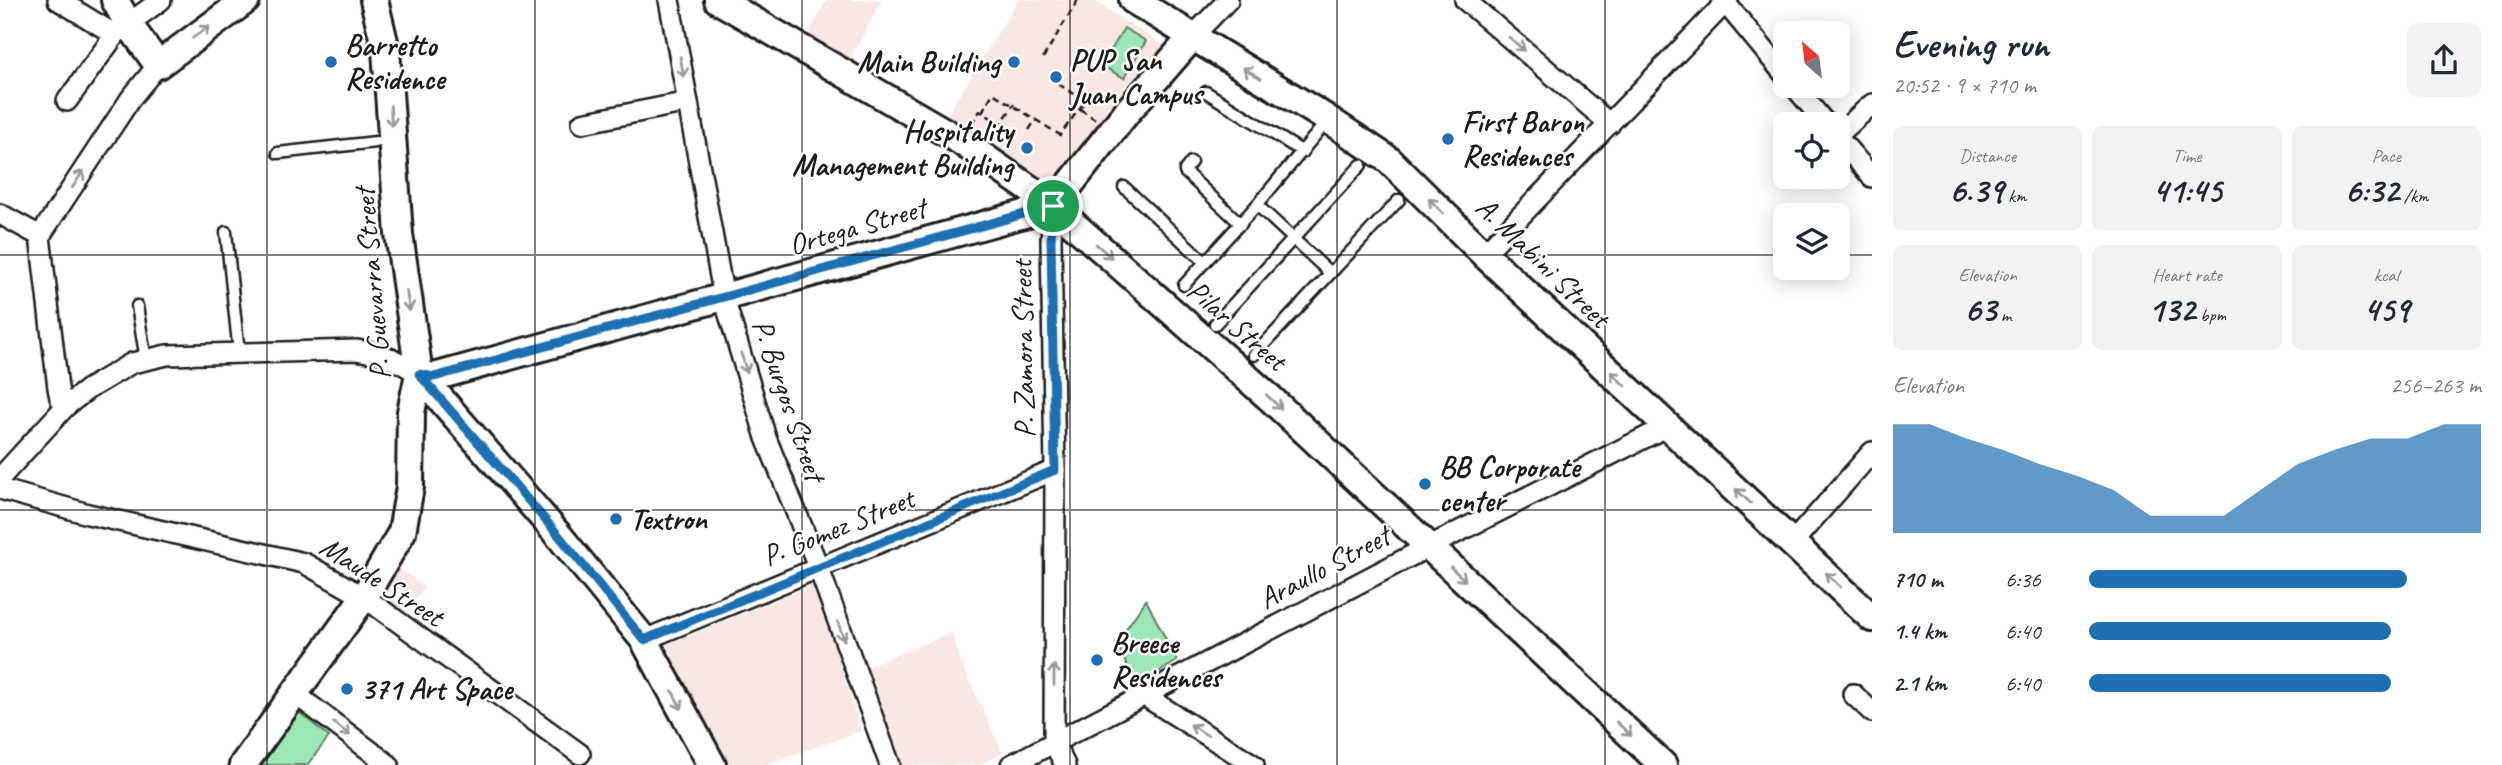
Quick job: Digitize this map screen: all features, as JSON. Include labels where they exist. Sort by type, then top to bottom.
[{"type":"street","points":[[58,0],[119,19],[158,65]]},
{"type":"street","points":[[67,101],[119,19],[161,0]]},
{"type":"street","points":[[66,406],[58,388],[40,236],[131,98],[158,65],[246,0]]},
{"type":"street","name":"P. Guevarra Street","points":[[243,765],[364,597],[402,532],[410,487],[411,412],[419,374],[400,234],[386,50],[374,0]]},
{"type":"street","name":"P. Burgos Street","points":[[669,0],[724,298],[766,438],[818,566],[890,765]]},
{"type":"street","name":"Pilar Street","points":[[718,0],[962,142],[1053,206],[1271,399],[1663,765]]},
{"type":"street","name":"A. Mabini Street","points":[[1133,0],[1389,160],[1484,254],[1872,618]]},
{"type":"street","points":[[1053,206],[1126,113],[1228,0]]},
{"type":"street","points":[[1484,254],[1726,1],[1773,60]]},
{"type":"street","points":[[1475,3],[1610,124]]},
{"type":"street","points":[[1804,98],[1816,112]]},
{"type":"street","points":[[582,123],[688,102]]},
{"type":"street","points":[[1850,125],[1872,104]]},
{"type":"street","points":[[1850,151],[1872,177]]},
{"type":"street","name":"Ortega Street","points":[[419,374],[434,377],[1053,206]]},
{"type":"street","name":"P. Zamora Street","points":[[1053,206],[1054,743]]},
{"type":"street","points":[[0,215],[40,236]]},
{"type":"street","points":[[0,478],[66,406],[88,389],[132,363],[167,355],[356,350],[398,359],[419,374],[560,537],[644,640],[712,765]]},
{"type":"street","name":"Araullo Street","points":[[1011,765],[1428,547],[1668,426]]},
{"type":"street","points":[[1793,542],[1872,452]]},
{"type":"street","name":"P. Gomez Street","points":[[644,640],[1055,470]]},
{"type":"street","name":"Maude Street","points":[[0,489],[88,514],[304,563],[364,597],[580,754]]},
{"type":"street","points":[[294,693],[389,765]]},
{"type":"street","points":[[1853,694],[1872,712]]},
{"type":"street","points":[[1143,695],[1254,765]]},
{"type":"street","points":[[1054,743],[1065,765]]},
{"type":"lane","points":[[1206,92],[1303,152]]},
{"type":"lane","points":[[1184,285],[1241,224],[1325,122]]},
{"type":"lane","points":[[278,153],[376,142]]},
{"type":"lane","points":[[1191,162],[1185,172],[1241,224]]},
{"type":"lane","points":[[1215,324],[1361,165]]},
{"type":"lane","points":[[1124,187],[1205,262]]},
{"type":"lane","points":[[1254,355],[1399,200]]},
{"type":"lane","points":[[1257,205],[1330,273]]},
{"type":"lane","points":[[226,232],[239,353]]},
{"type":"lane","points":[[136,306],[146,360]]},
{"type":"path","points":[[1043,58],[1077,0]]},
{"type":"path","points":[[1013,104],[1001,124],[981,112],[992,93],[1013,104],[1060,135],[1085,100],[1049,78]]},
{"type":"path","points":[[1029,130],[1036,119]]},
{"type":"shaded area","points":[[827,0],[882,0],[850,58],[808,35]]},
{"type":"shaded area","name":"PUP San Juan Campus","points":[[1018,0],[1093,0],[1164,46],[1054,189],[944,120]]},
{"type":"shaded area","points":[[397,567],[424,587],[405,614],[377,595]]},
{"type":"shaded area","points":[[815,584],[861,731],[764,765],[723,765],[662,647]]},
{"type":"shaded area","points":[[951,633],[967,677],[1003,753],[978,765],[899,765],[865,668]]},
{"type":"green space","points":[[1124,28],[1146,41],[1124,78],[1102,66]]},
{"type":"green space","points":[[1146,600],[1177,661],[1137,686],[1116,643]]},
{"type":"green space","points":[[293,707],[329,737],[307,765],[252,765]]},
{"type":"place","name":"Barretto Residence","points":[[331,62]]},
{"type":"place","name":"Main Building","points":[[1014,62]]},
{"type":"place","name":"PUP San Juan Campus","points":[[1056,77]]},
{"type":"place","name":"First Baron Residences","points":[[1448,139]]},
{"type":"place","name":"Hospitality Management Building","points":[[1027,148]]},
{"type":"place","name":"BB Corporate center","points":[[1425,484]]},
{"type":"place","name":"Textron","points":[[616,519]]},
{"type":"place","name":"Breece Residences","points":[[1097,660]]},
{"type":"place","name":"371 Art Space","points":[[347,689]]},
{"type":"route","points":[[1053,206],[1051,240],[1055,470],[644,640],[560,537],[419,374],[434,377],[1053,206]]}]
